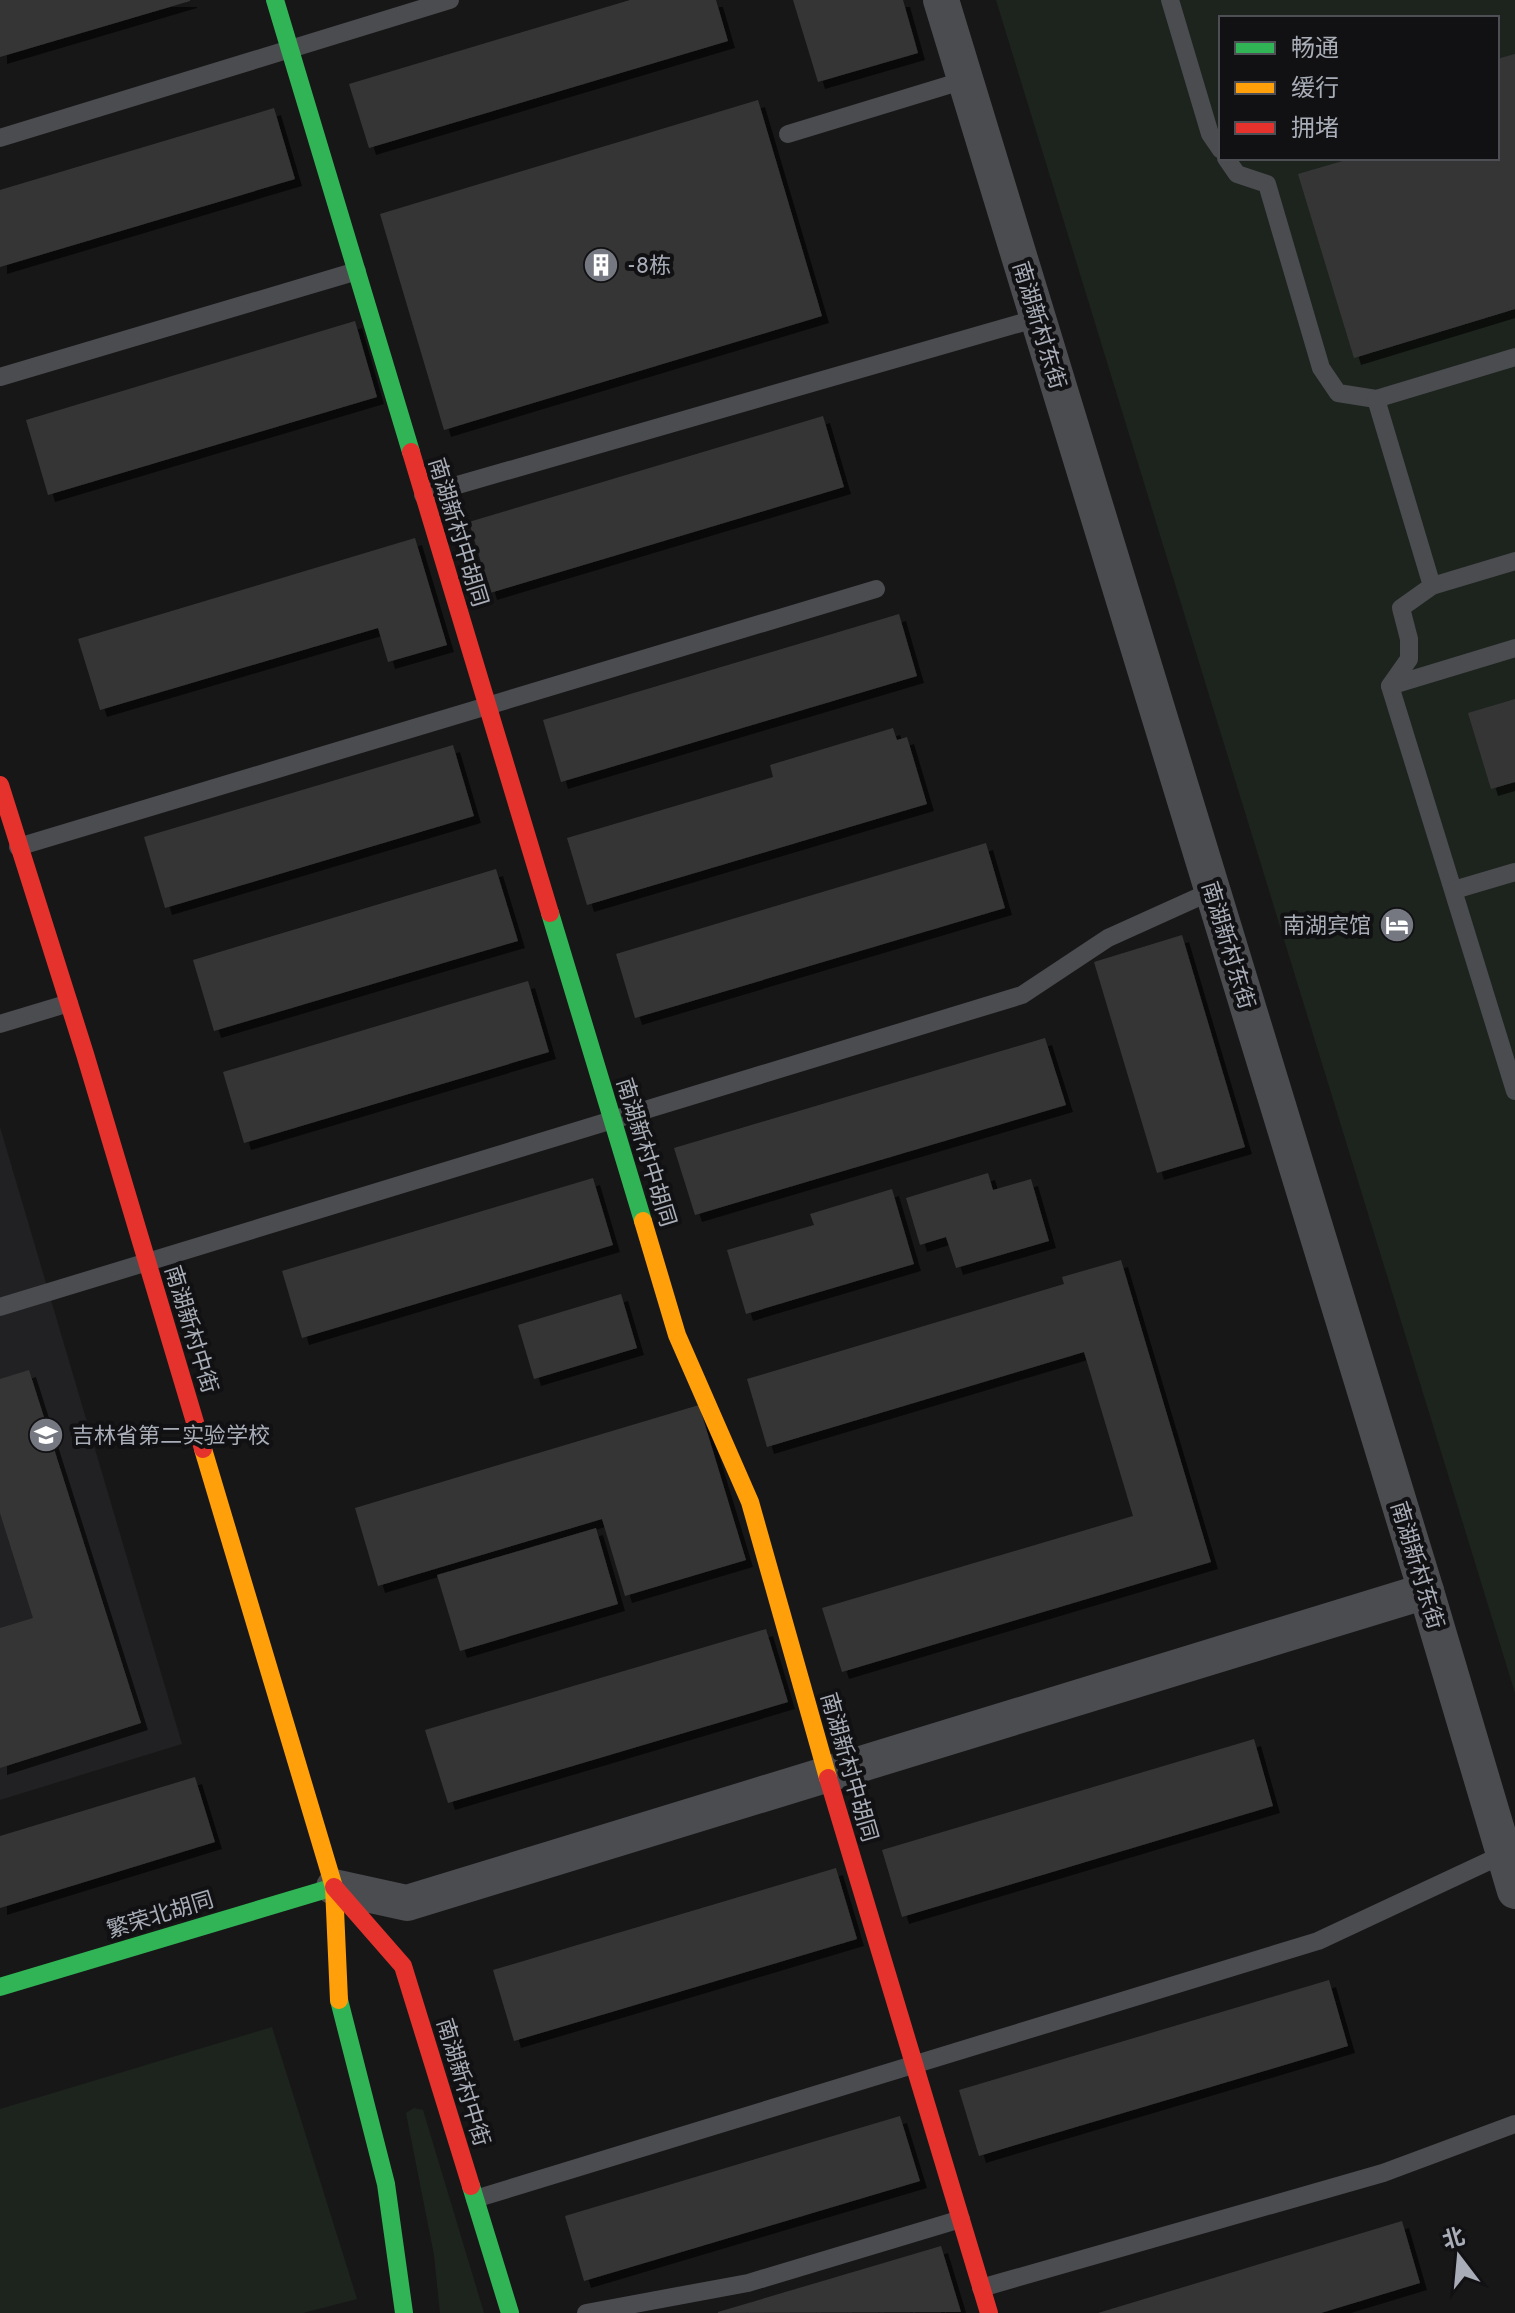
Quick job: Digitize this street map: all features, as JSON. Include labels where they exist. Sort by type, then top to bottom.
[{"type":"street","name":"南湖新村中胡同","points":[[275,0],[677,1335],[750,1502],[827,1775],[989,2313]]},
{"type":"street","name":"南湖新村东街","points":[[941,0],[1515,1891]]},
{"type":"street","name":"南湖新村中街","points":[[0,785],[69,1003],[334,1887],[339,2005],[386,2184],[404,2313]]},
{"type":"street","points":[[334,1887],[407,1903],[1426,1591]]},
{"type":"street","name":"南湖新村中街","points":[[334,1887],[403,1966],[510,2313]]},
{"type":"street","name":"繁荣北胡同","points":[[0,1987],[334,1887]]},
{"type":"lane","points":[[0,138],[450,0]]},
{"type":"lane","points":[[1170,0],[1210,134],[1219,147]]},
{"type":"lane","points":[[788,134],[965,80]]},
{"type":"lane","points":[[1227,160],[1237,174],[1267,184],[1321,368],[1338,393],[1376,399],[1515,357]]},
{"type":"lane","points":[[0,377],[357,271]]},
{"type":"lane","points":[[423,495],[1038,318]]},
{"type":"lane","points":[[1376,399],[1432,586]]},
{"type":"lane","points":[[1390,686],[1409,659],[1409,639],[1401,608],[1432,586],[1515,561]]},
{"type":"lane","points":[[0,853],[876,589]]},
{"type":"lane","points":[[1390,686],[1515,648]]},
{"type":"lane","points":[[1390,686],[1515,1091]]},
{"type":"lane","points":[[1454,890],[1515,872]]},
{"type":"lane","points":[[0,1307],[1022,995],[1108,938],[1212,891]]},
{"type":"lane","points":[[0,1024],[69,1003]]},
{"type":"lane","points":[[475,2199],[1318,1941],[1504,1854]]},
{"type":"lane","points":[[981,2288],[1383,2173],[1515,2124]]},
{"type":"lane","points":[[586,2313],[748,2283],[961,2219]]},
{"type":"shaded area","name":"南湖宾馆","points":[[996,0],[1515,0],[1515,1693]]},
{"type":"shaded area","name":"吉林省第二实验学校","points":[[0,1127],[182,1744],[0,1800]]},
{"type":"shaded area","points":[[272,2027],[357,2299],[303,2313],[0,2313],[0,2109]]},
{"type":"shaded area","points":[[414,2108],[423,2110],[484,2313],[440,2313],[434,2255],[406,2113]]},
{"type":"building","points":[[0,0],[190,0],[190,1],[0,57]]},
{"type":"building","points":[[630,0],[716,0],[728,41],[369,148],[349,84]]},
{"type":"building","points":[[793,0],[903,0],[918,53],[818,82]]},
{"type":"building","points":[[1515,54],[1515,309],[1354,358],[1298,174],[1346,160],[1499,160],[1499,58]]},
{"type":"building","name":"-8栋","points":[[758,100],[822,316],[444,430],[380,214]]},
{"type":"building","points":[[274,108],[295,179],[0,267],[0,190]]},
{"type":"building","points":[[355,321],[377,397],[48,495],[26,420]]},
{"type":"building","points":[[823,416],[844,487],[490,593],[469,522]]},
{"type":"building","points":[[415,538],[447,645],[388,662],[378,628],[100,710],[78,639]]},
{"type":"building","points":[[899,614],[917,676],[561,782],[543,720]]},
{"type":"building","points":[[1515,699],[1515,782],[1491,789],[1468,713]]},
{"type":"building","points":[[893,728],[897,740],[907,737],[927,804],[587,905],[567,838],[773,777],[770,765]]},
{"type":"building","points":[[453,745],[474,816],[165,908],[144,837]]},
{"type":"building","points":[[986,843],[1005,908],[635,1018],[616,954]]},
{"type":"building","points":[[496,869],[518,941],[214,1031],[193,960]]},
{"type":"building","points":[[1182,935],[1245,1147],[1157,1173],[1094,962]]},
{"type":"building","points":[[528,981],[549,1052],[244,1143],[223,1072]]},
{"type":"building","points":[[1045,1038],[1066,1105],[695,1215],[674,1148]]},
{"type":"building","points":[[988,1173],[993,1190],[1031,1179],[1049,1241],[956,1268],[946,1237],[920,1245],[906,1198]]},
{"type":"building","points":[[593,1178],[613,1245],[302,1338],[282,1271]]},
{"type":"building","points":[[892,1189],[914,1264],[746,1314],[727,1250],[814,1225],[810,1214]]},
{"type":"building","points":[[1121,1260],[1211,1562],[842,1672],[822,1608],[1133,1516],[1084,1352],[767,1447],[747,1379],[1064,1284],[1062,1277]]},
{"type":"building","points":[[621,1294],[637,1348],[534,1379],[518,1325]]},
{"type":"building","points":[[29,1370],[141,1723],[0,1768],[0,1628],[33,1618],[0,1513],[0,1379]]},
{"type":"building","points":[[699,1405],[746,1560],[625,1596],[602,1519],[378,1586],[355,1508]]},
{"type":"building","points":[[596,1528],[618,1604],[460,1651],[437,1575]]},
{"type":"building","points":[[766,1629],[788,1702],[448,1803],[425,1730]]},
{"type":"building","points":[[1254,1739],[1273,1806],[902,1917],[882,1850]]},
{"type":"building","points":[[195,1777],[215,1842],[0,1908],[0,1836]]},
{"type":"building","points":[[836,1868],[857,1939],[514,2041],[493,1970]]},
{"type":"building","points":[[1329,1980],[1348,2046],[979,2156],[959,2090]]},
{"type":"building","points":[[900,2116],[920,2181],[584,2281],[565,2216]]},
{"type":"building","points":[[1402,2221],[1420,2283],[1321,2313],[1098,2313]]},
{"type":"building","points":[[941,2246],[961,2312],[718,2313],[718,2312]]},
{"type":"traffic: fast","points":[[275,0],[411,452]]},
{"type":"traffic: fast","points":[[550,913],[643,1221]]},
{"type":"traffic: fast","points":[[0,1987],[334,1887]]},
{"type":"traffic: fast","points":[[339,2000],[386,2184],[404,2313]]},
{"type":"traffic: fast","points":[[471,2186],[510,2313]]},
{"type":"traffic: slow","points":[[643,1221],[677,1335],[750,1502],[828,1778]]},
{"type":"traffic: slow","points":[[203,1449],[334,1887],[339,2000]]},
{"type":"traffic: jam","points":[[411,452],[550,913]]},
{"type":"traffic: jam","points":[[0,785],[85,1054],[203,1449]]},
{"type":"traffic: jam","points":[[828,1778],[989,2313]]},
{"type":"traffic: jam","points":[[334,1887],[403,1966],[471,2186]]},
{"type":"place","name":"-8栋","points":[[601,265]]},
{"type":"place","name":"南湖宾馆","points":[[1397,925]]},
{"type":"place","name":"吉林省第二实验学校","points":[[46,1435]]}]
